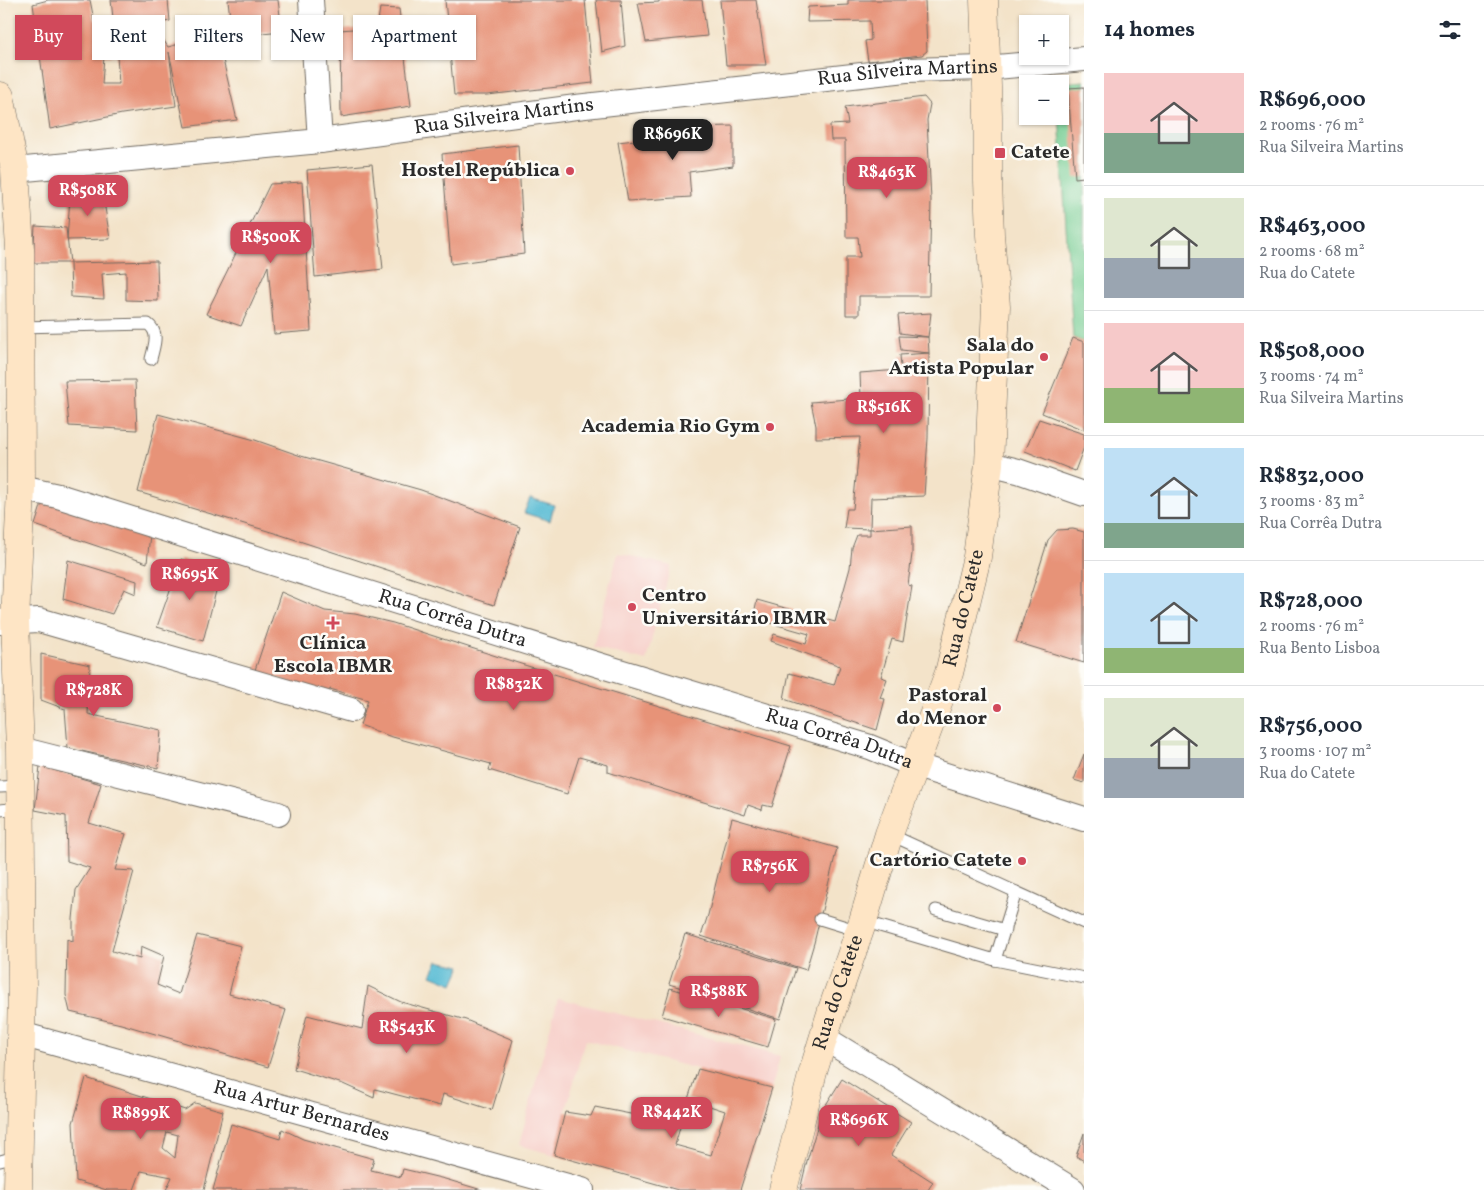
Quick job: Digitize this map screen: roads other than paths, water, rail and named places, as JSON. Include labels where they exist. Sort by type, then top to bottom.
[{"type":"main road","name":"Rua do Catete","points":[[783,1190],[813,1072],[889,834],[951,664],[977,558],[989,464],[996,306],[990,235],[984,0]]},
{"type":"main road","points":[[0,96],[15,170],[20,249],[21,488],[8,622],[20,749],[10,798],[21,1034],[9,1158],[18,1190]]},
{"type":"street","points":[[310,0],[320,141]]},
{"type":"street","name":"Rua Silveira Martins","points":[[15,170],[320,141],[576,107],[906,70],[986,68],[1084,59]]},
{"type":"street","points":[[989,464],[1018,471],[1084,494]]},
{"type":"street","name":"Rua Corrêa Dutra","points":[[21,488],[58,496],[599,665],[870,747],[914,765],[1084,819]]},
{"type":"street","points":[[8,622],[38,620],[351,710]]},
{"type":"street","points":[[20,749],[278,814]]},
{"type":"street","name":"Rua Artur Bernardes","points":[[21,1034],[582,1190]]},
{"type":"street","points":[[824,1038],[1073,1190]]},
{"type":"lane","points":[[20,326],[148,324],[154,328],[156,336],[151,359]]},
{"type":"lane","points":[[889,834],[1084,923]]},
{"type":"lane","points":[[995,960],[1016,892]]},
{"type":"lane","points":[[936,910],[1005,930]]},
{"type":"lane","points":[[820,919],[861,926],[995,960],[1084,978]]},
{"type":"water","points":[[530,498],[554,505],[550,521],[524,513]]},
{"type":"water","points":[[438,961],[461,966],[453,984],[431,975]]},
{"type":"place","name":"Catete","points":[[1000,153]]},
{"type":"place","name":"Hostel República","points":[[570,171]]},
{"type":"place","name":"Sala do Artista Popular","points":[[1044,357]]},
{"type":"place","name":"Academia Rio Gym","points":[[770,427]]},
{"type":"place","name":"Centro Universitário IBMR","points":[[632,607]]},
{"type":"place","name":"Clínica Escola IBMR","points":[[333,623]]},
{"type":"place","name":"Pastoral do Menor","points":[[997,708]]},
{"type":"place","name":"Cartório Catete","points":[[1022,861]]}]
